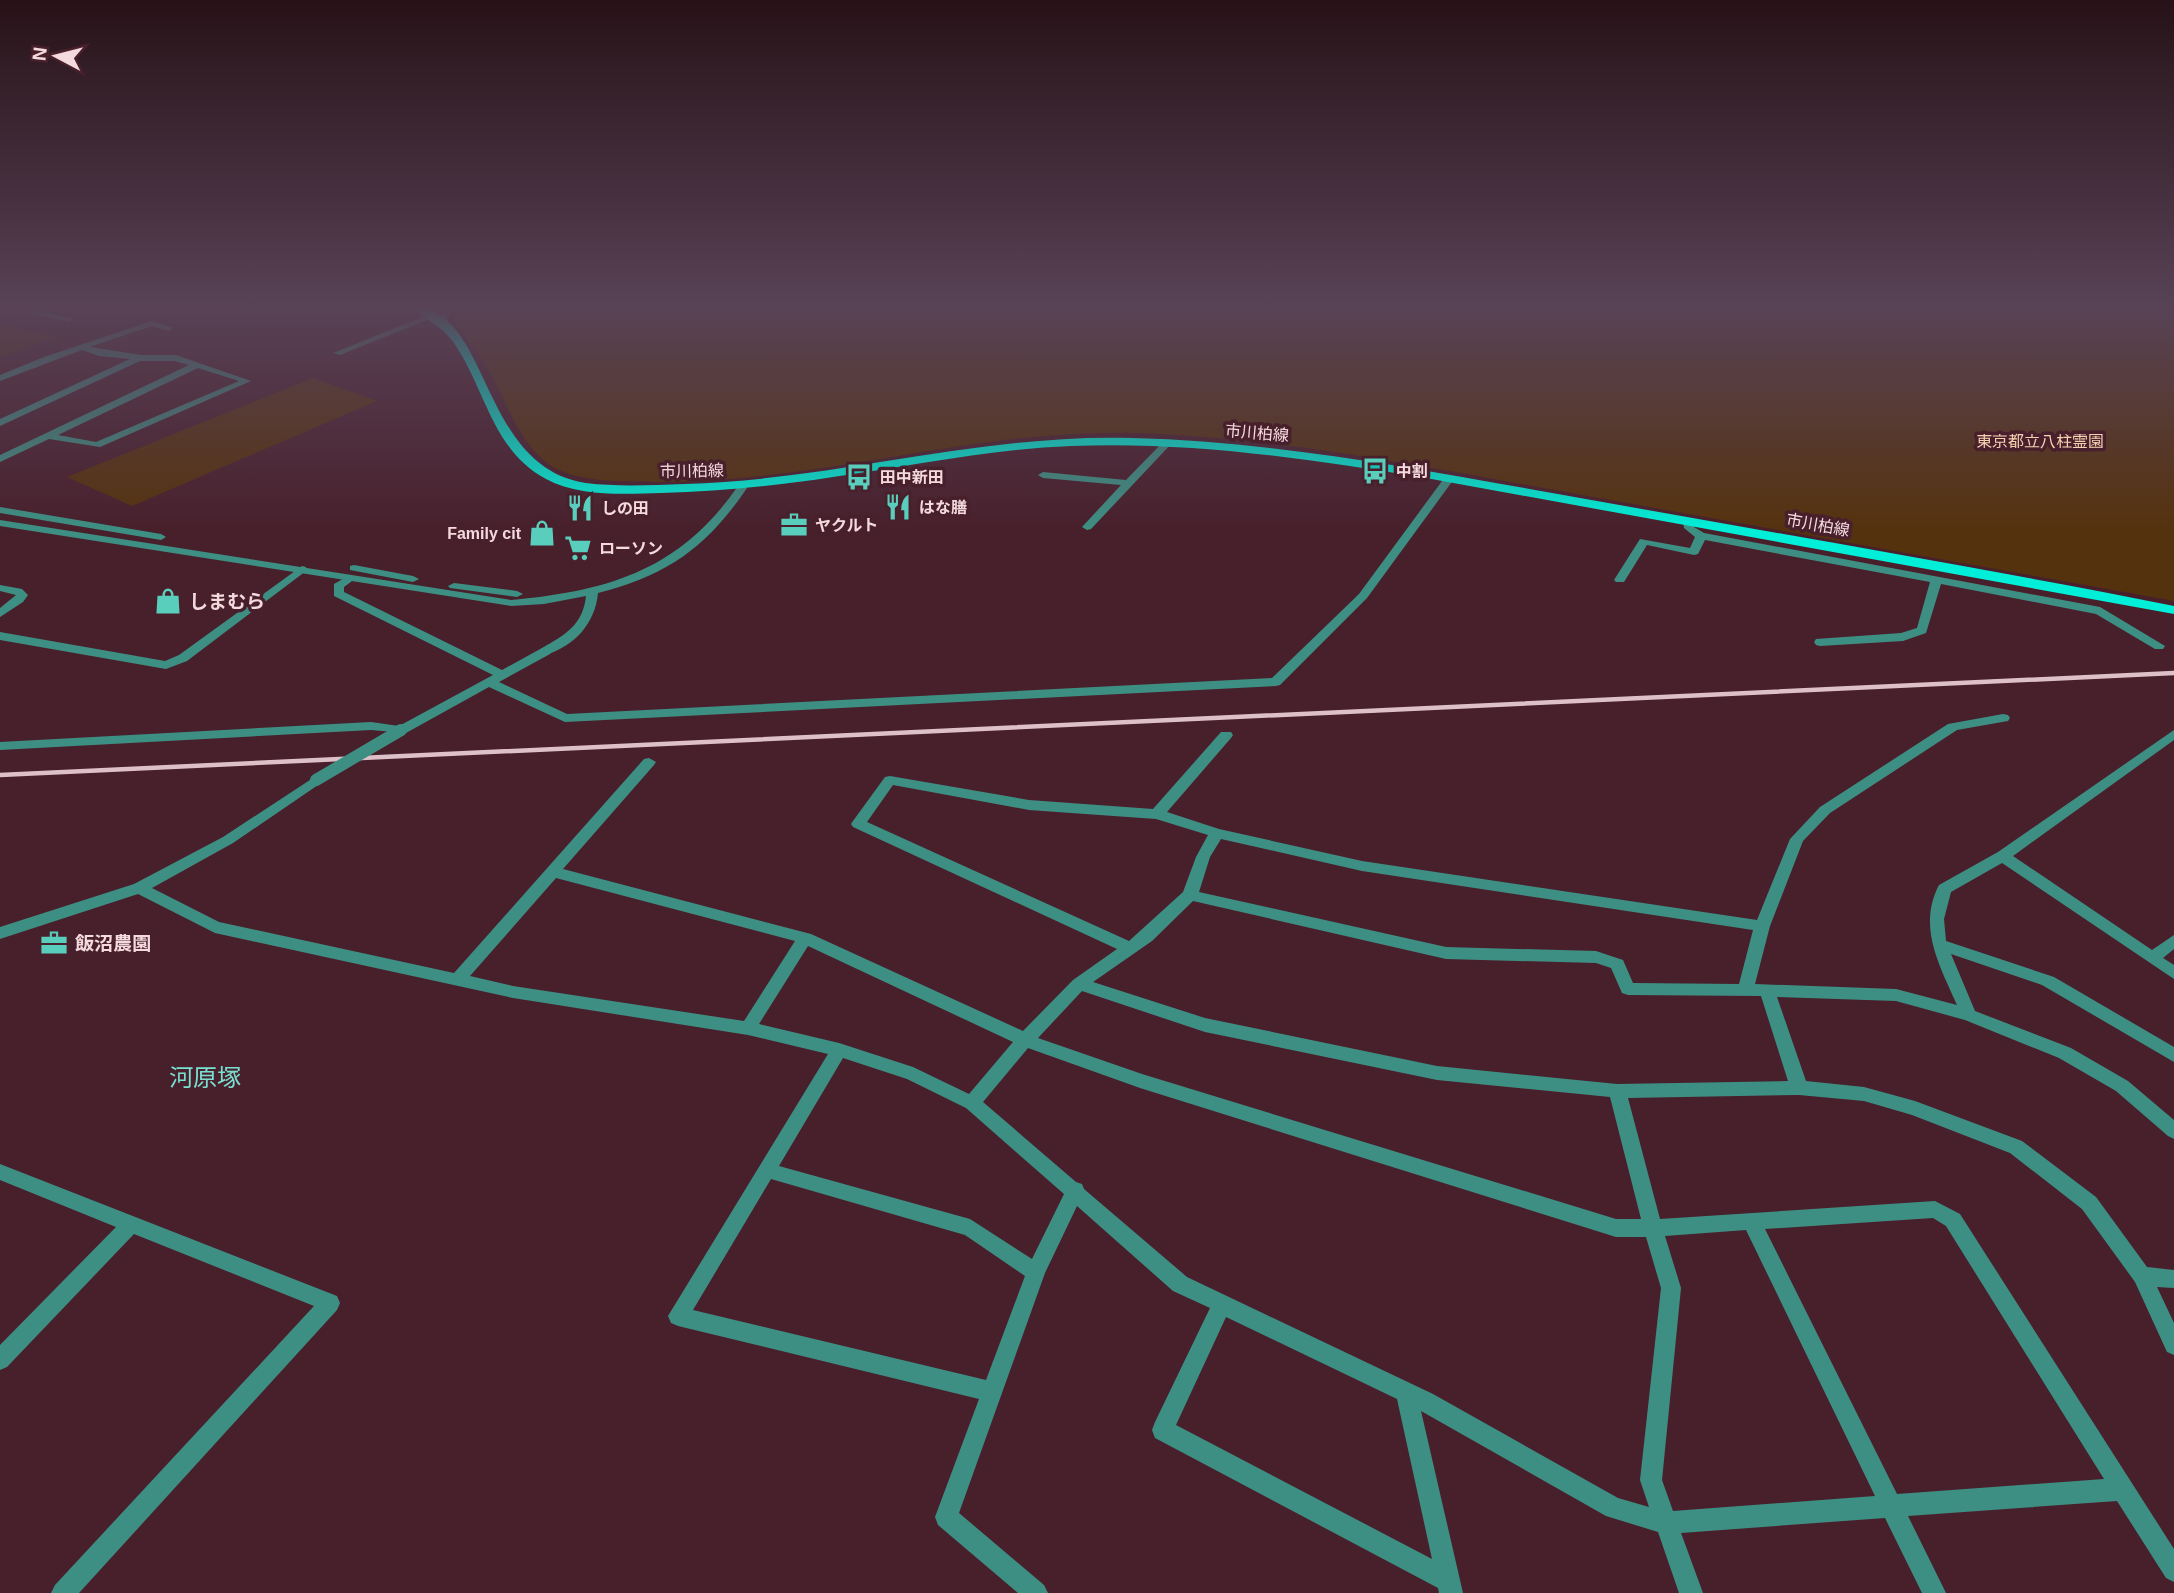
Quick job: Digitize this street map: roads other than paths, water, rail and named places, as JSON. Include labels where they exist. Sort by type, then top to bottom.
[{"type":"main road","name":"市川柏線","points":[[478,381],[527,466],[555,479],[584,486],[742,488],[996,449],[1066,443],[1167,443],[1352,461],[1933,563],[2174,610]]},
{"type":"street","points":[[0,423],[89,381]]},
{"type":"street","points":[[0,459],[164,381]]},
{"type":"street","points":[[47,436],[97,445],[246,381]]},
{"type":"street","points":[[1087,527],[1167,443]]},
{"type":"street","points":[[1043,475],[1129,483]]},
{"type":"street","points":[[489,682],[565,718],[1276,682],[1363,596],[1449,479]]},
{"type":"street","points":[[0,523],[511,603],[538,602],[592,592],[642,576],[671,561],[709,530],[742,488]]},
{"type":"street","points":[[0,510],[491,592],[592,592]]},
{"type":"street","points":[[1688,521],[1689,528],[1701,536],[2100,611],[2159,646]]},
{"type":"street","points":[[1620,580],[1644,541],[1694,552],[1701,536]]},
{"type":"street","points":[[0,636],[166,665],[183,658],[302,569]]},
{"type":"street","points":[[350,578],[338,586],[338,594],[503,675]]},
{"type":"street","points":[[1821,642],[1903,637],[1922,630],[1936,580]]},
{"type":"street","points":[[0,588],[18,590],[22,595],[0,613]]},
{"type":"street","points":[[0,933],[139,888],[228,840],[316,780],[580,630],[589,619],[592,592]]},
{"type":"street","points":[[1746,989],[1762,926],[1797,839],[1825,810],[1953,727],[2003,718]]},
{"type":"street","points":[[0,746],[372,726],[401,730]]},
{"type":"street","points":[[1969,1015],[1939,944],[1936,919],[1944,889],[2003,856],[2174,734]]},
{"type":"street","points":[[1157,814],[1226,735]]},
{"type":"street","points":[[457,980],[649,762]]},
{"type":"street","points":[[1130,948],[858,824],[890,780],[1029,805],[1157,814],[1217,833],[1362,866],[1762,926]]},
{"type":"street","points":[[972,1103],[1025,1040],[1079,985],[1130,948],[1190,895],[1203,857],[1217,833]]},
{"type":"street","points":[[2003,856],[2174,973]]},
{"type":"street","points":[[554,872],[805,938],[1025,1040],[1140,1081],[1616,1228],[1654,1228],[1935,1209],[1953,1220],[2174,1570]]},
{"type":"street","points":[[139,888],[215,927],[457,980],[748,1028],[839,1050],[913,1074],[972,1103],[1180,1284],[1406,1393],[1614,1508],[1664,1523],[2124,1489]]},
{"type":"street","points":[[1190,895],[1446,953],[1596,957],[1617,964],[1629,989],[1746,989],[1896,995],[1969,1015],[2065,1053],[2122,1086],[2174,1131]]},
{"type":"street","points":[[748,1028],[805,938]]},
{"type":"street","points":[[2152,958],[2174,941]]},
{"type":"street","points":[[1939,944],[2048,981],[2174,1055]]},
{"type":"street","points":[[1079,985],[1205,1025],[1437,1073],[1617,1091],[1799,1088],[1864,1094],[1914,1108],[2016,1147],[2089,1203],[2142,1276],[2174,1345]]},
{"type":"street","points":[[1767,990],[1799,1088]]},
{"type":"street","points":[[839,1050],[678,1316],[992,1392]]},
{"type":"street","points":[[1617,1091],[1671,1288],[1651,1480],[1691,1593]]},
{"type":"street","points":[[766,1170],[970,1228],[1036,1272]]},
{"type":"street","points":[[0,1172],[330,1303],[63,1593]]},
{"type":"street","points":[[1036,1593],[946,1517],[1036,1272],[1074,1190]]},
{"type":"street","points":[[1752,1222],[1934,1593]]},
{"type":"street","points":[[0,1360],[131,1224]]},
{"type":"street","points":[[2142,1276],[2174,1279]]},
{"type":"street","points":[[1222,1304],[1163,1430],[1450,1587]]},
{"type":"street","points":[[1406,1393],[1450,1587]]},
{"type":"railway","points":[[0,775],[2174,673]]},
{"type":"place","name":"中割","points":[[1375,471]]},
{"type":"place","name":"田中新田","points":[[859,477]]},
{"type":"place","name":"はな膳","points":[[898,507]]},
{"type":"place","name":"しの田","points":[[580,508]]},
{"type":"place","name":"ヤクルト","points":[[794,525]]},
{"type":"place","name":"Family cit","points":[[542,533]]},
{"type":"place","name":"ローソン","points":[[578,548]]},
{"type":"place","name":"しまむら","points":[[168,601]]},
{"type":"place","name":"飯沼農園","points":[[54,943]]},
{"type":"district","name":"河原塚","points":[[205,1077]]},
{"type":"park label","name":"東京都立八柱霊園","points":[[2040,441]]}]
